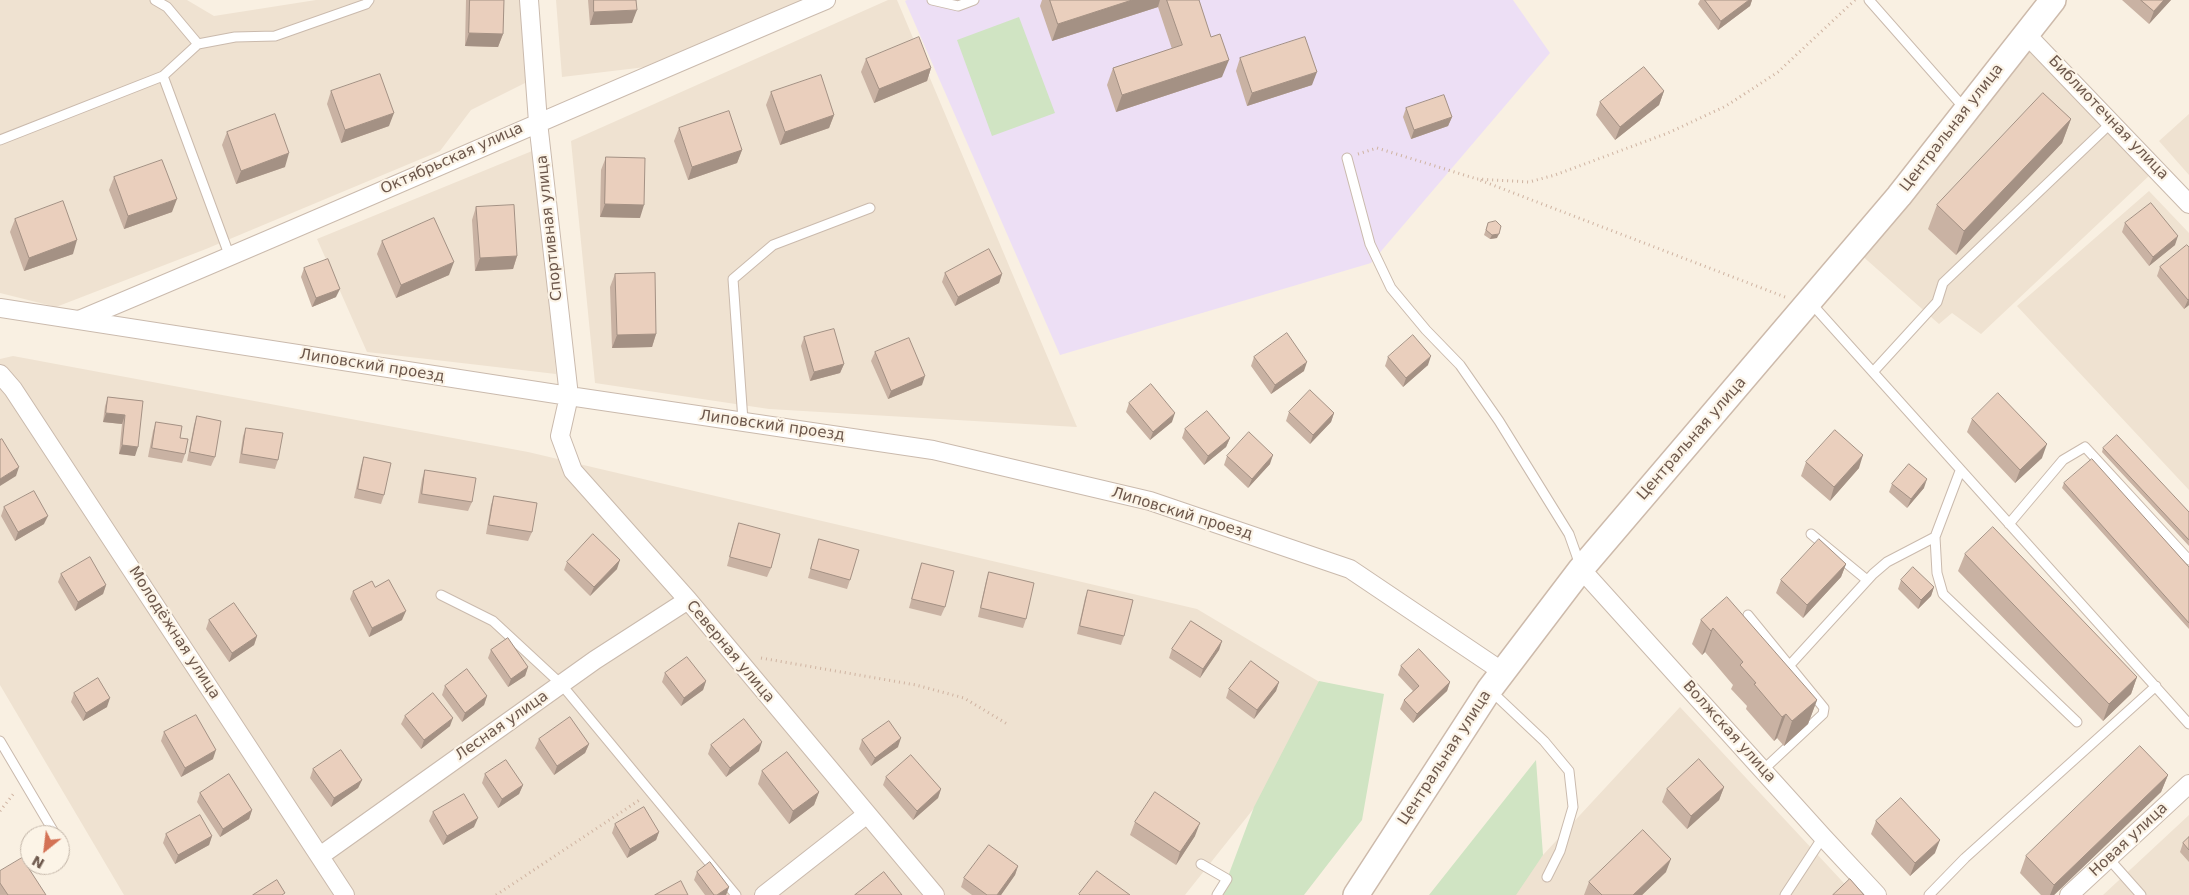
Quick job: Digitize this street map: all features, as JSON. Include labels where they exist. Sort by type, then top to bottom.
[{"type":"main road","name":"Центральная улица","points":[[1362,892],[1496,681],[1581,568],[1899,196],[2053,0]]},
{"type":"street","name":"Спортивная улица","points":[[529,0],[538,122],[568,396]]},
{"type":"street","name":"Октябрьская улица","points":[[78,320],[230,257],[538,122],[826,0]]},
{"type":"street","name":"Библиотечная улица","points":[[2026,34],[2189,204]]},
{"type":"street","name":"Липовский проезд","points":[[0,308],[568,396],[933,450],[1150,501],[1350,570],[1496,681]]},
{"type":"street","name":"Молодёжная улица","points":[[0,374],[19,397],[344,895]]},
{"type":"street","name":"Северная улица","points":[[568,396],[560,436],[573,471],[688,600],[866,815],[935,895]]},
{"type":"street","name":"Волжская улица","points":[[1581,568],[1877,895]]},
{"type":"street","name":"Лесная улица","points":[[320,856],[561,684],[688,600]]},
{"type":"street","name":"Новая улица","points":[[2069,895],[2189,784]]},
{"type":"street","points":[[764,895],[866,815]]},
{"type":"lane","points":[[155,0],[167,7],[198,44]]},
{"type":"lane","points":[[0,140],[163,76],[198,44],[235,37],[275,36],[366,4],[369,0]]},
{"type":"lane","points":[[932,0],[958,6],[974,0]]},
{"type":"lane","points":[[1869,0],[1967,111]]},
{"type":"lane","points":[[163,76],[230,257]]},
{"type":"lane","points":[[1873,372],[1937,302],[1943,283],[2112,122]]},
{"type":"lane","points":[[1347,158],[1370,244],[1391,288],[1426,330],[1460,365],[1499,421],[1569,534],[1581,568]]},
{"type":"lane","points":[[743,421],[733,279],[773,245],[870,208]]},
{"type":"lane","points":[[1806,306],[1873,372],[2189,724]]},
{"type":"lane","points":[[2009,524],[2063,460],[2085,447],[2189,560]]},
{"type":"lane","points":[[1960,471],[1935,537],[1937,573],[1943,594],[2077,722]]},
{"type":"lane","points":[[1811,534],[1867,580]]},
{"type":"lane","points":[[1789,666],[1867,580],[1887,562],[1935,537]]},
{"type":"lane","points":[[441,595],[493,621],[561,684],[736,895]]},
{"type":"lane","points":[[1748,615],[1824,708],[1823,714],[1763,770]]},
{"type":"lane","points":[[1496,681],[1569,770],[1572,806],[1560,851],[1547,877]]},
{"type":"lane","points":[[1929,895],[1965,858],[2156,686]]},
{"type":"lane","points":[[0,741],[50,825]]},
{"type":"lane","points":[[1785,895],[1823,837]]},
{"type":"lane","points":[[2109,859],[2142,895]]},
{"type":"lane","points":[[1201,864],[1227,879],[1217,895]]},
{"type":"path","points":[[1477,179],[1529,182],[1555,175],[1668,133],[1726,106],[1778,72],[1855,0]]},
{"type":"path","points":[[1347,158],[1378,148],[1477,179],[1806,306]]},
{"type":"path","points":[[732,653],[916,685],[964,698],[1009,725]]},
{"type":"path","points":[[0,811],[24,780]]},
{"type":"path","points":[[496,895],[652,792]]},
{"type":"shaded area","points":[[0,0],[187,0],[214,16],[316,0],[521,0],[527,82],[471,110],[440,151],[206,249],[56,307],[0,293]]},
{"type":"shaded area","points":[[556,0],[820,0],[671,64],[562,77]]},
{"type":"shaded area","points":[[888,0],[897,0],[1077,427],[769,409],[595,383],[571,141]]},
{"type":"shaded area","points":[[1513,0],[1550,53],[1371,263],[1060,355],[905,1]]},
{"type":"shaded area","points":[[2021,48],[2039,54],[2152,173],[1981,334],[1952,313],[1939,324],[1859,253]]},
{"type":"shaded area","points":[[2189,114],[2189,175],[2159,141]]},
{"type":"shaded area","points":[[537,149],[556,374],[367,352],[317,239]]},
{"type":"shaded area","points":[[2149,191],[2189,233],[2189,490],[2017,306]]},
{"type":"shaded area","points":[[13,356],[528,452],[1197,609],[1343,696],[1185,895],[124,895],[0,685],[0,359]]},
{"type":"shaded area","points":[[1680,707],[1855,895],[1506,895]]},
{"type":"shaded area","points":[[2189,815],[2189,895],[2103,895]]},
{"type":"green space","points":[[1019,17],[1055,113],[992,136],[957,40]]},
{"type":"green space","points":[[1319,681],[1384,694],[1362,820],[1304,895],[1217,895],[1227,879],[1254,807]]},
{"type":"green space","points":[[1536,760],[1543,855],[1516,895],[1429,895]]},
{"type":"building","points":[[470,0],[504,0],[503,34],[469,33]]},
{"type":"building","points":[[594,0],[636,0],[637,10],[594,12]]},
{"type":"building","points":[[1050,0],[1132,0],[1058,24]]},
{"type":"building","points":[[1167,0],[1199,0],[1211,37],[1220,34],[1229,60],[1122,95],[1113,68],[1182,45]]},
{"type":"building","points":[[1705,0],[1749,0],[1721,21]]},
{"type":"building","points":[[2141,0],[2164,0],[2154,11]]},
{"type":"building","points":[[919,37],[931,68],[879,89],[866,59]]},
{"type":"building","points":[[1305,37],[1317,72],[1252,93],[1240,58]]},
{"type":"building","points":[[1644,67],[1664,91],[1620,127],[1600,102]]},
{"type":"building","points":[[380,74],[394,113],[345,130],[331,91]]},
{"type":"building","points":[[821,75],[834,115],[785,132],[771,92]]},
{"type":"building","points":[[2043,93],[2071,119],[1964,231],[1937,205]]},
{"type":"building","points":[[1444,95],[1452,117],[1414,130],[1406,108]]},
{"type":"building","points":[[729,111],[742,150],[692,167],[679,128]]},
{"type":"building","points":[[275,114],[289,153],[241,171],[227,132]]},
{"type":"building","points":[[606,157],[645,158],[644,205],[605,204]]},
{"type":"building","points":[[162,160],[177,199],[128,216],[114,177]]},
{"type":"building","points":[[63,201],[77,240],[29,258],[15,219]]},
{"type":"building","points":[[2151,203],[2178,236],[2153,257],[2125,223]]},
{"type":"building","points":[[514,205],[517,256],[480,258],[476,207]]},
{"type":"building","points":[[434,218],[454,262],[401,285],[382,241]]},
{"type":"building","points":[[1496,221],[1501,226],[1499,234],[1492,235],[1486,230],[1488,223]]},
{"type":"building","points":[[2187,245],[2189,247],[2188,300],[2160,267]]},
{"type":"building","points":[[989,249],[1002,274],[958,297],[945,273]]},
{"type":"building","points":[[328,259],[340,289],[316,298],[304,268]]},
{"type":"building","points":[[655,273],[656,334],[617,335],[615,274]]},
{"type":"building","points":[[834,329],[844,364],[814,372],[804,337]]},
{"type":"building","points":[[1287,333],[1307,362],[1275,385],[1254,357]]},
{"type":"building","points":[[1413,335],[1431,356],[1406,378],[1388,357]]},
{"type":"building","points":[[909,338],[925,376],[891,391],[875,352]]},
{"type":"building","points":[[1151,384],[1175,413],[1153,432],[1129,403]]},
{"type":"building","points":[[1310,390],[1334,413],[1313,435],[1289,412]]},
{"type":"building","points":[[1998,393],[2047,444],[2020,470],[1972,419]]},
{"type":"building","points":[[108,397],[143,401],[138,447],[122,445],[125,415],[106,413]]},
{"type":"building","points":[[1207,411],[1230,438],[1208,456],[1185,429]]},
{"type":"building","points":[[197,416],[221,421],[215,457],[190,452]]},
{"type":"building","points":[[156,422],[182,426],[180,438],[188,439],[185,454],[152,448]]},
{"type":"building","points":[[246,428],[283,433],[278,460],[242,454]]},
{"type":"building","points":[[1835,430],[1863,455],[1834,487],[1806,462]]},
{"type":"building","points":[[1249,432],[1273,455],[1252,479],[1227,456]]},
{"type":"building","points":[[2117,435],[2189,512],[2189,540],[2103,448]]},
{"type":"building","points":[[2,439],[19,467],[0,479],[0,440]]},
{"type":"building","points":[[364,457],[391,463],[384,495],[358,489]]},
{"type":"building","points":[[2092,459],[2189,567],[2189,623],[2064,483]]},
{"type":"building","points":[[1909,464],[1927,479],[1911,499],[1892,484]]},
{"type":"building","points":[[425,470],[476,478],[472,502],[422,494]]},
{"type":"building","points":[[34,491],[48,516],[18,532],[4,507]]},
{"type":"building","points":[[494,496],[537,503],[532,532],[489,525]]},
{"type":"building","points":[[739,523],[780,534],[771,568],[730,557]]},
{"type":"building","points":[[1993,527],[2137,677],[2109,704],[1965,554]]},
{"type":"building","points":[[593,534],[620,560],[594,587],[567,562]]},
{"type":"building","points":[[819,539],[859,550],[850,580],[811,569]]},
{"type":"building","points":[[1819,539],[1846,564],[1807,605],[1781,580]]},
{"type":"building","points":[[90,557],[106,585],[78,602],[61,574]]},
{"type":"building","points":[[922,563],[954,571],[945,607],[912,599]]},
{"type":"building","points":[[1913,567],[1934,587],[1921,600],[1901,580]]},
{"type":"building","points":[[989,572],[1034,583],[1026,619],[981,608]]},
{"type":"building","points":[[389,580],[406,611],[372,628],[353,591],[372,581],[375,587]]},
{"type":"building","points":[[1088,590],[1133,600],[1124,636],[1080,626]]},
{"type":"building","points":[[1727,597],[1817,700],[1792,721],[1786,714],[1782,717],[1740,665],[1743,662],[1713,628],[1711,631],[1701,620]]},
{"type":"building","points":[[234,603],[257,636],[232,653],[209,620]]},
{"type":"building","points":[[1191,621],[1222,641],[1203,669],[1172,649]]},
{"type":"building","points":[[508,638],[528,667],[511,679],[491,650]]},
{"type":"building","points":[[1419,649],[1450,682],[1417,714],[1404,700],[1419,686],[1401,666]]},
{"type":"building","points":[[687,657],[706,681],[684,698],[665,673]]},
{"type":"building","points":[[1251,661],[1279,682],[1257,710],[1229,689]]},
{"type":"building","points":[[467,669],[487,696],[465,713],[445,686]]},
{"type":"building","points":[[98,678],[110,698],[86,713],[74,693]]},
{"type":"building","points":[[433,693],[453,718],[424,740],[405,716]]},
{"type":"building","points":[[196,715],[216,750],[185,768],[164,732]]},
{"type":"building","points":[[570,717],[589,744],[557,766],[539,739]]},
{"type":"building","points":[[744,719],[762,742],[730,768],[711,745]]},
{"type":"building","points":[[889,721],[901,738],[875,758],[862,740]]},
{"type":"building","points":[[2140,746],[2168,775],[2054,885],[2026,856]]},
{"type":"building","points":[[341,750],[362,780],[334,798],[313,769]]},
{"type":"building","points":[[787,752],[819,792],[793,811],[762,771]]},
{"type":"building","points":[[911,755],[941,789],[917,811],[886,777]]},
{"type":"building","points":[[1699,759],[1724,787],[1691,816],[1667,789]]},
{"type":"building","points":[[506,760],[523,785],[502,799],[485,774]]},
{"type":"building","points":[[229,774],[252,810],[223,829],[200,793]]},
{"type":"building","points":[[1155,792],[1200,823],[1180,852],[1135,822]]},
{"type":"building","points":[[464,794],[478,818],[447,836],[433,812]]},
{"type":"building","points":[[1901,798],[1940,840],[1915,863],[1876,821]]},
{"type":"building","points":[[644,807],[659,832],[630,849],[615,824]]},
{"type":"building","points":[[200,815],[212,836],[178,855],[166,834]]},
{"type":"building","points":[[1643,830],[1671,859],[1633,895],[1602,895],[1589,882]]},
{"type":"building","points":[[2189,837],[2189,850],[2183,843]]},
{"type":"building","points":[[989,845],[1018,866],[997,895],[987,895],[964,878]]},
{"type":"building","points":[[20,859],[20,875],[33,875],[46,895],[8,895],[0,883],[0,871]]},
{"type":"building","points":[[710,862],[729,887],[717,895],[714,895],[697,872]]},
{"type":"building","points":[[1097,871],[1130,895],[1080,895]]},
{"type":"building","points":[[884,872],[902,895],[855,895]]},
{"type":"building","points":[[1850,879],[1864,895],[1833,895]]},
{"type":"building","points":[[277,880],[285,893],[282,895],[253,895]]},
{"type":"building","points":[[681,881],[688,895],[655,895]]}]
